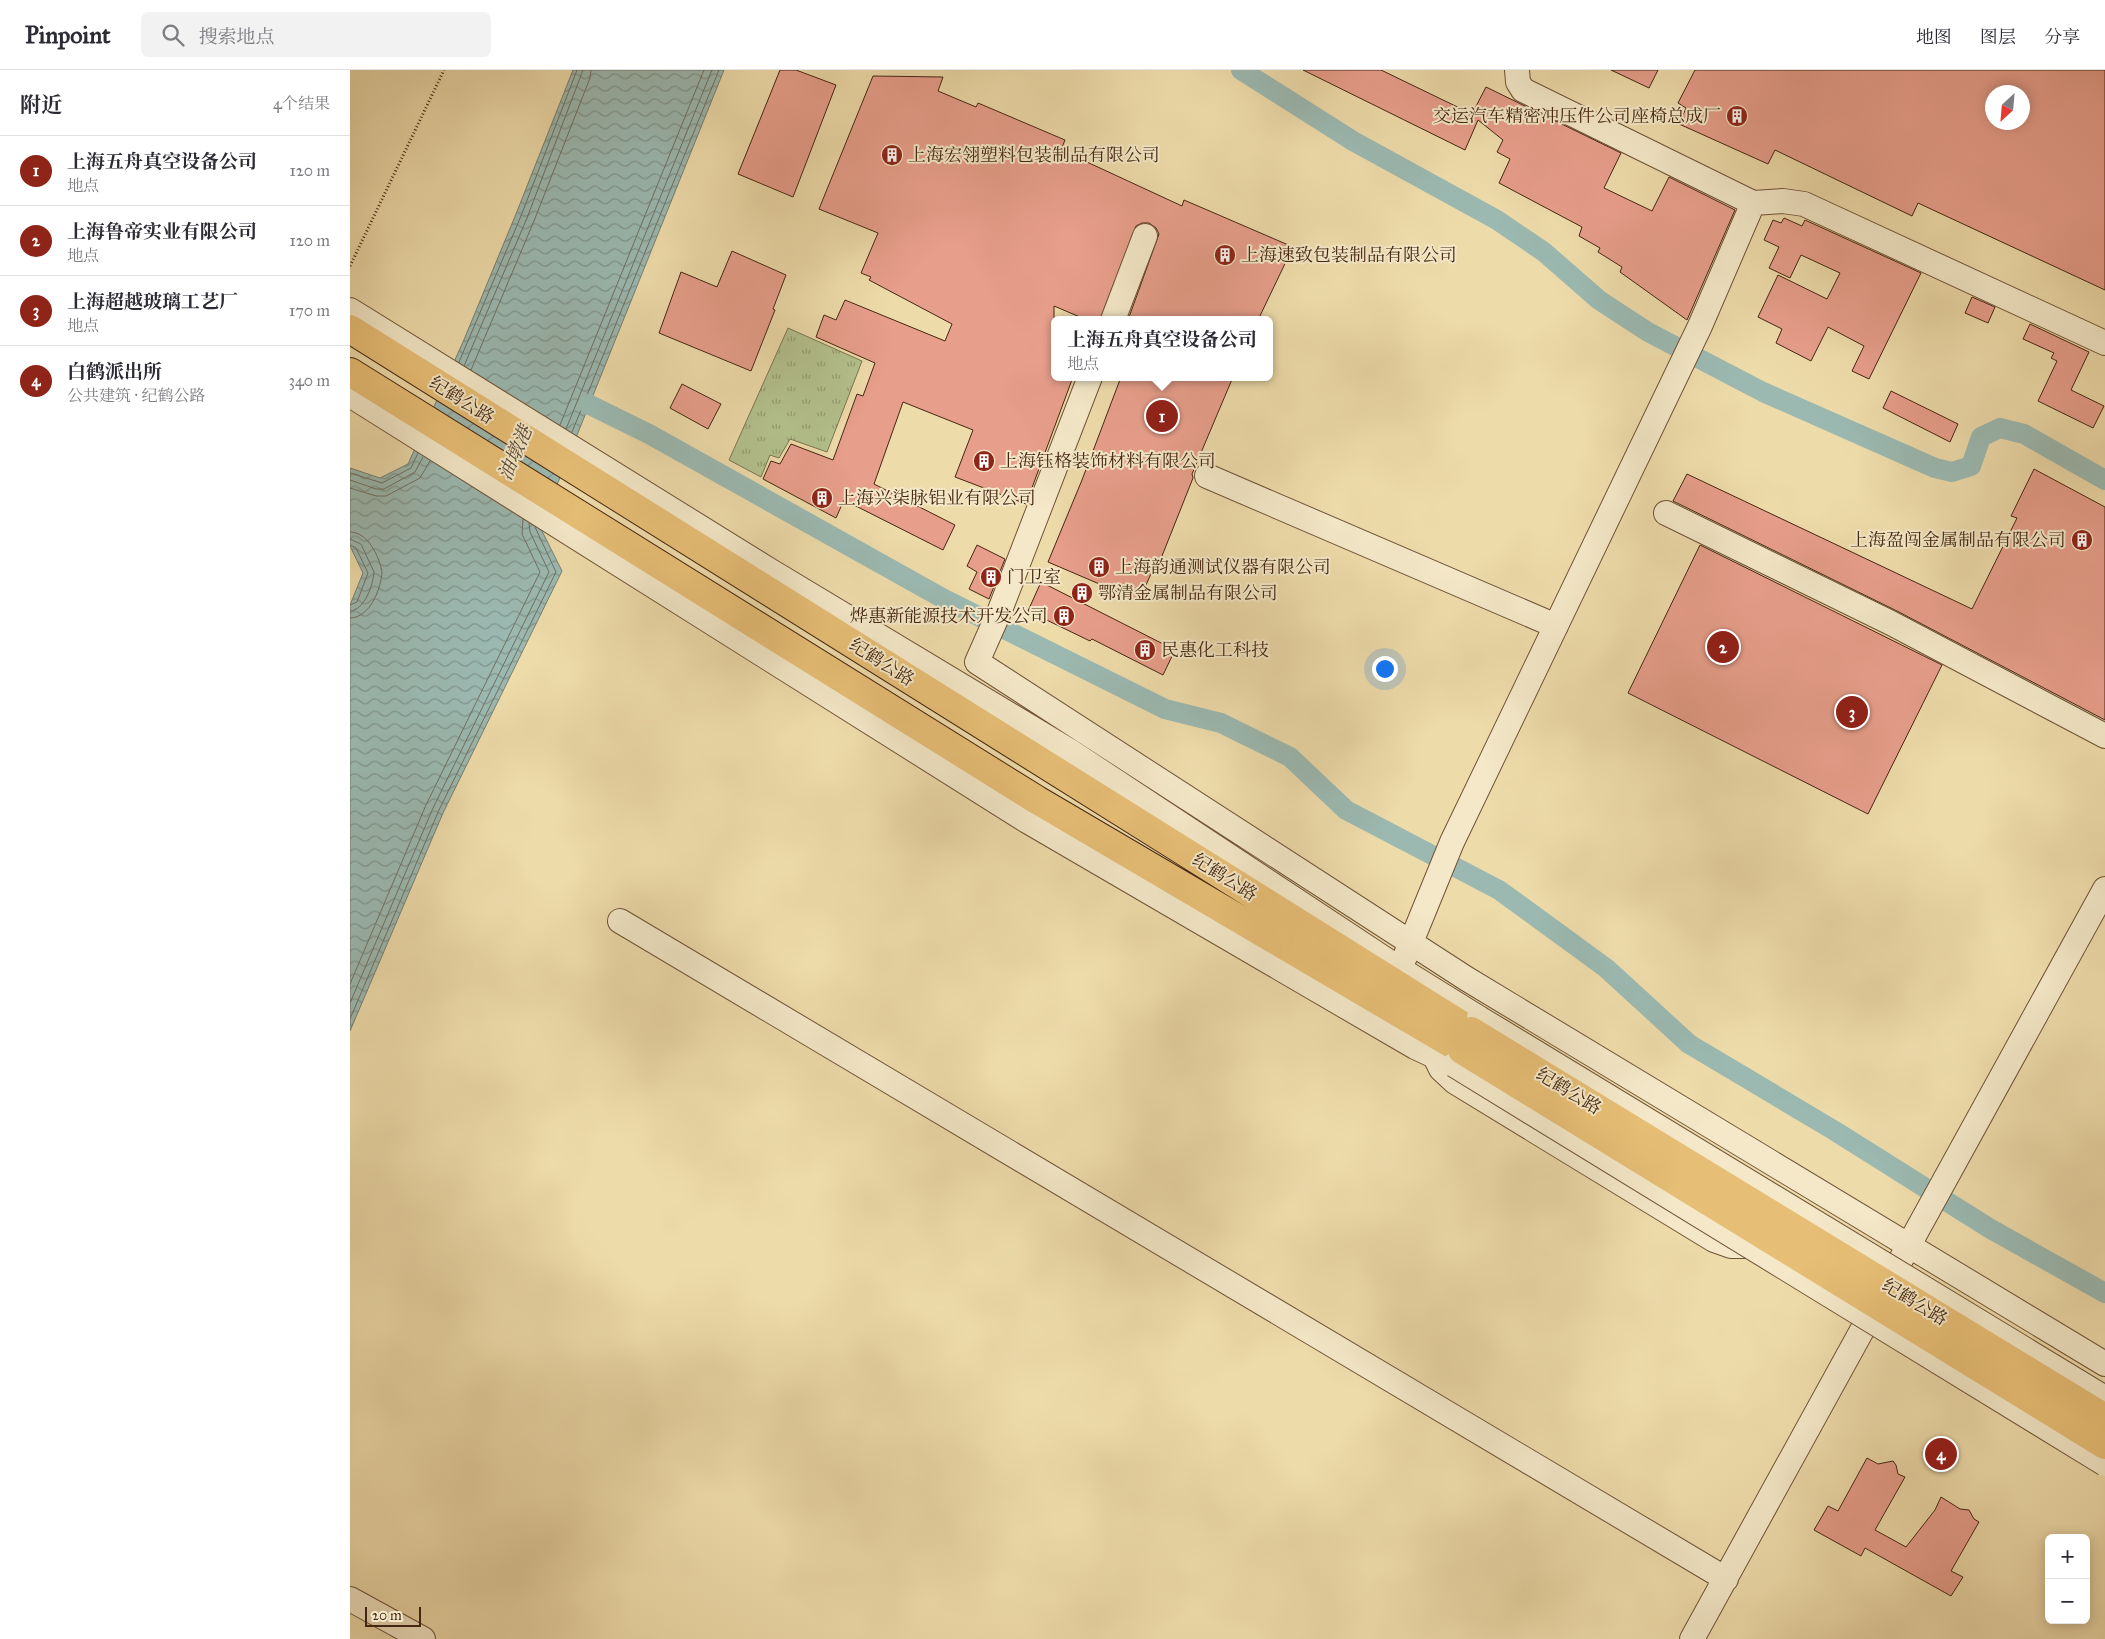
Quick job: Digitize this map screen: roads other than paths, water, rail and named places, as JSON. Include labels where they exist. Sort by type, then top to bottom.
[{"type":"main road","name":"纪鹤公路","points":[[350,329],[1063,761],[1396,976],[1460,1044],[2105,1445]]},
{"type":"main road","name":"纪鹤公路","points":[[350,372],[1032,810],[1460,1044],[2105,1418]]},
{"type":"street","points":[[1517,70],[1518,82],[1523,90],[1753,202],[1783,200],[1804,204],[2105,343]]},
{"type":"street","points":[[1396,976],[1411,943],[1434,881],[1700,326],[1753,202]]},
{"type":"street","points":[[1115,316],[1146,236]]},
{"type":"street","points":[[350,310],[769,570],[1063,761]]},
{"type":"street","points":[[1088,381],[1000,610],[977,662],[1466,979],[2105,1364]]},
{"type":"street","points":[[350,395],[1032,810]]},
{"type":"street","points":[[1207,476],[1556,626]]},
{"type":"street","points":[[1666,513],[1891,623],[2105,736]]},
{"type":"street","points":[[1692,1639],[2105,889]]},
{"type":"street","points":[[620,920],[1726,1579]]},
{"type":"street","points":[[1460,1044],[1441,1070],[1455,1082],[1714,1240],[1731,1246],[1746,1248],[1758,1244],[1804,1182]]},
{"type":"street","points":[[1460,1044],[2105,1398]]},
{"type":"street","points":[[1460,1044],[2105,1464]]},
{"type":"street","points":[[350,1599],[423,1639]]},
{"type":"water","name":"油墩港","points":[[573,70],[724,70],[540,527],[562,571],[443,813],[350,1031],[350,605],[363,573],[350,546],[350,468],[380,478],[408,464],[463,342]]},
{"type":"waterway","points":[[1241,70],[1353,141],[1497,220],[1544,252],[1599,300],[1648,332],[1763,392],[1935,468],[1952,472],[1971,466],[1981,437],[2000,428],[2024,434],[2105,480]]},
{"type":"waterway","points":[[588,404],[649,434],[944,599],[1165,709],[1221,723],[1290,757],[1346,810],[1499,890],[1606,968],[1689,1044],[1835,1131],[1989,1228],[2105,1293]]},
{"type":"place","name":"交运汽车精密冲压件公司座椅总成厂","points":[[1737,116]]},
{"type":"place","name":"上海宏翎塑料包装制品有限公司","points":[[892,155]]},
{"type":"place","name":"上海速致包装制品有限公司","points":[[1225,255]]},
{"type":"place","name":"上海五舟真空设备公司","points":[[1162,416]]},
{"type":"place","name":"上海钰格装饰材料有限公司","points":[[984,461]]},
{"type":"place","name":"上海兴柒脉铝业有限公司","points":[[822,498]]},
{"type":"place","name":"上海盈闯金属制品有限公司","points":[[2082,540]]},
{"type":"place","name":"上海韵通测试仪器有限公司","points":[[1099,567]]},
{"type":"place","name":"门卫室","points":[[991,577]]},
{"type":"place","name":"鄂清金属制品有限公司","points":[[1082,593]]},
{"type":"place","name":"烨惠新能源技术开发公司","points":[[1064,616]]},
{"type":"place","name":"上海鲁帝实业有限公司","points":[[1723,647]]},
{"type":"place","name":"民惠化工科技","points":[[1145,650]]},
{"type":"place","name":"上海超越玻璃工艺厂","points":[[1852,712]]},
{"type":"place","name":"白鹤派出所","points":[[1941,1454]]}]
